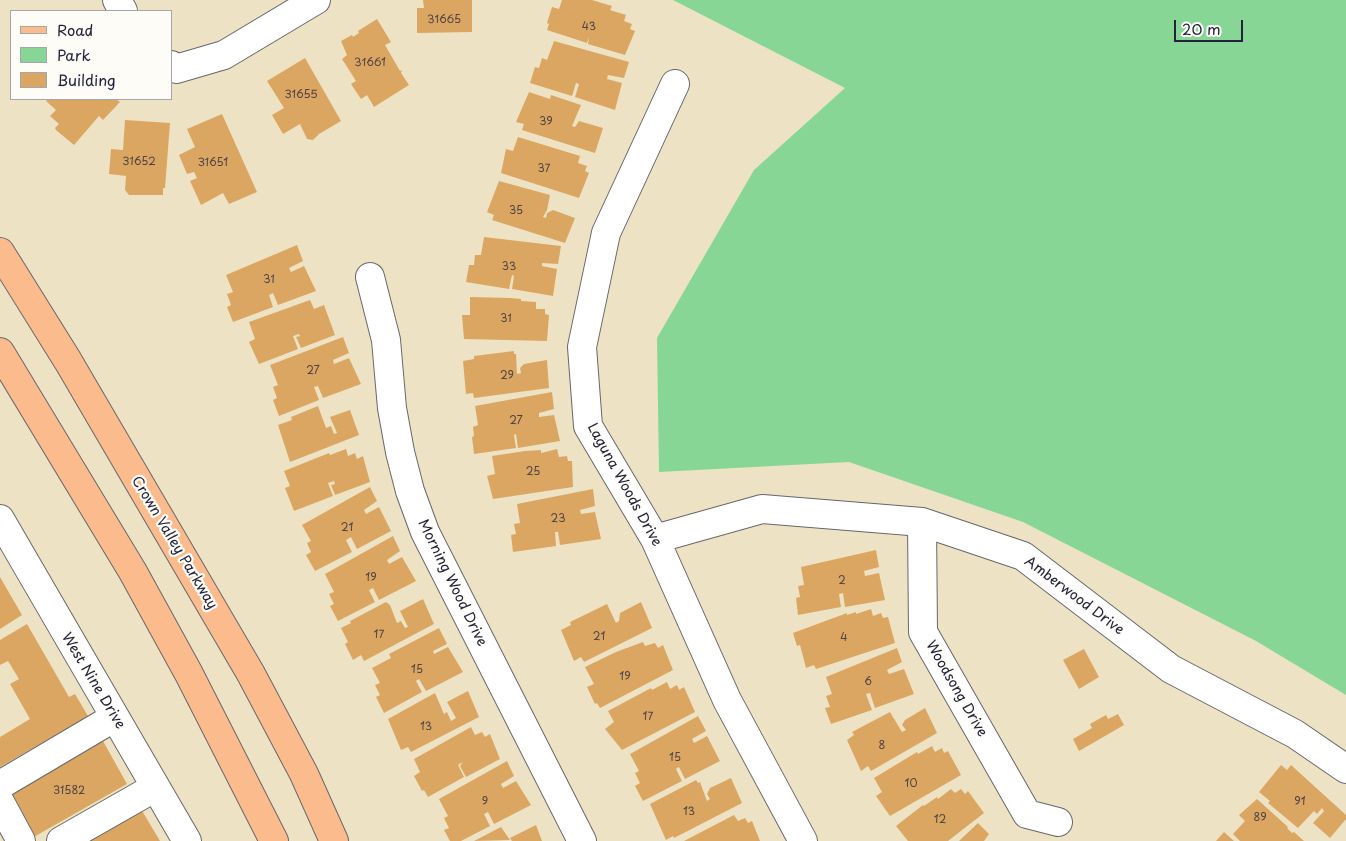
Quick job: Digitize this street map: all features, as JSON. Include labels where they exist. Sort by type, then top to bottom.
[{"type":"main road","name":"Crown Valley Parkway","points":[[0,252],[68,362],[251,674],[304,774],[334,841]]},
{"type":"main road","points":[[0,352],[133,572],[189,674],[274,841]]},
{"type":"street","points":[[174,67],[224,55],[316,0]]},
{"type":"street","name":"Laguna Woods Drive","points":[[676,84],[606,233],[582,347],[588,426],[654,540],[727,700],[803,841]]},
{"type":"street","name":"Morning Wood Drive","points":[[370,277],[386,340],[392,408],[400,452],[410,492],[425,532],[582,841]]},
{"type":"street","name":"Amberwood Drive","points":[[654,540],[762,509],[922,522],[1023,556],[1171,670],[1295,734],[1346,769]]},
{"type":"street","name":"Woodsong Drive","points":[[922,522],[923,632],[1027,814],[1058,822]]},
{"type":"street","name":"West Nine Drive","points":[[1,524],[115,717],[154,788],[187,841]]},
{"type":"street","points":[[0,785],[115,717]]},
{"type":"street","points":[[61,841],[154,788]]},
{"type":"street","points":[[0,802],[21,841]]},
{"type":"green space","points":[[673,0],[1346,0],[1346,695],[1256,641],[1023,522],[849,462],[659,472],[657,338],[754,170],[845,88]]},
{"type":"building","points":[[423,0],[472,0],[472,32],[417,33],[417,8],[424,8]]},
{"type":"building","points":[[562,0],[592,0],[612,6],[610,10],[626,15],[624,21],[632,24],[630,29],[635,31],[625,55],[588,44],[589,37],[587,43],[547,30],[552,7],[559,9]]},
{"type":"building","points":[[377,19],[391,42],[385,45],[400,71],[402,70],[401,73],[409,85],[374,107],[367,95],[361,99],[351,84],[356,81],[342,59],[347,55],[341,41],[352,35],[353,37],[359,33],[358,31]]},
{"type":"building","points":[[554,41],[629,62],[624,78],[608,75],[607,79],[622,83],[615,110],[575,97],[579,84],[576,83],[572,96],[530,83],[535,67],[539,68],[542,58],[547,60]]},
{"type":"building","points":[[305,58],[341,121],[319,134],[313,140],[307,139],[300,124],[283,134],[272,115],[284,108],[267,81]]},
{"type":"building","points":[[529,92],[550,99],[551,95],[581,105],[572,126],[575,127],[579,121],[603,128],[595,153],[522,130],[524,124],[516,122]]},
{"type":"building","points":[[117,100],[120,102],[103,120],[99,116],[74,145],[56,130],[55,128],[59,124],[50,116],[56,110],[46,101]]},
{"type":"building","points":[[222,114],[257,192],[229,204],[223,193],[201,205],[190,181],[197,178],[194,172],[187,174],[179,155],[195,147],[187,129]]},
{"type":"building","points":[[125,120],[170,123],[163,195],[129,195],[125,190],[126,176],[109,174],[111,149],[123,150]]},
{"type":"building","points":[[518,137],[580,156],[578,163],[587,166],[585,171],[589,173],[579,198],[501,173],[506,149],[513,151]]},
{"type":"building","points":[[499,181],[550,195],[547,210],[543,217],[546,218],[547,213],[553,210],[575,218],[565,243],[492,220],[494,215],[487,212]]},
{"type":"building","points":[[484,237],[561,246],[558,264],[542,263],[542,266],[557,269],[553,296],[512,289],[514,276],[512,275],[509,289],[466,282],[469,265],[474,265],[475,255],[481,255]]},
{"type":"building","points":[[297,245],[303,261],[289,268],[291,272],[304,266],[316,291],[278,305],[273,293],[269,295],[273,307],[233,322],[227,307],[231,305],[227,294],[233,292],[226,275]]},
{"type":"building","points":[[470,297],[511,298],[536,302],[536,309],[545,309],[545,314],[549,315],[547,341],[464,339],[462,315],[470,315]]},
{"type":"building","points":[[310,300],[314,309],[324,305],[335,335],[301,348],[296,337],[300,336],[299,334],[293,336],[298,349],[259,364],[249,342],[255,339],[249,322]]},
{"type":"building","points":[[343,337],[349,353],[333,360],[334,364],[349,358],[361,384],[323,398],[318,386],[314,387],[319,400],[279,416],[273,400],[277,398],[273,387],[278,385],[270,365]]},
{"type":"building","points":[[514,351],[514,354],[516,354],[517,374],[521,373],[520,368],[524,364],[547,360],[549,388],[474,398],[473,393],[466,394],[463,361],[474,359],[474,356]]},
{"type":"building","points":[[552,392],[554,409],[539,413],[539,417],[554,415],[560,441],[518,448],[516,434],[514,435],[516,448],[474,454],[473,427],[478,425],[475,406]]},
{"type":"building","points":[[318,406],[326,428],[331,426],[334,434],[337,433],[330,417],[350,410],[359,435],[290,462],[278,425],[292,420],[291,417]]},
{"type":"building","points":[[346,449],[348,456],[355,453],[357,459],[363,456],[370,482],[335,495],[331,485],[335,484],[334,481],[328,483],[333,496],[294,511],[285,488],[290,486],[284,471],[329,453],[330,455]]},
{"type":"building","points":[[557,449],[559,457],[567,456],[568,461],[572,461],[573,487],[493,499],[487,476],[495,474],[492,456],[541,450],[541,453]]},
{"type":"building","points":[[370,487],[377,501],[364,510],[366,514],[379,507],[391,531],[357,549],[351,537],[346,540],[352,552],[315,571],[306,555],[311,552],[307,543],[311,541],[302,525]]},
{"type":"building","points":[[593,489],[595,506],[580,510],[581,514],[595,512],[601,539],[560,545],[558,532],[555,532],[556,546],[513,552],[511,535],[516,534],[514,524],[520,523],[517,504]]},
{"type":"building","points":[[393,536],[400,551],[387,560],[389,564],[402,557],[416,581],[379,600],[373,588],[369,590],[375,602],[338,621],[330,606],[334,604],[329,594],[334,592],[325,574]]},
{"type":"building","points":[[876,550],[879,567],[864,571],[865,576],[879,573],[885,600],[845,607],[843,593],[839,594],[841,607],[798,615],[796,598],[800,597],[798,586],[804,585],[801,567]]},
{"type":"building","points":[[0,577],[22,615],[0,629]]},
{"type":"building","points":[[423,599],[434,624],[364,661],[361,655],[353,660],[345,644],[348,642],[341,628],[351,623],[350,621],[386,602],[390,605],[397,623],[401,621],[405,628],[408,627],[400,611]]},
{"type":"building","points":[[641,602],[652,628],[584,662],[581,657],[574,661],[561,630],[571,625],[570,622],[607,604],[616,623],[619,621],[620,613]]},
{"type":"building","points":[[871,609],[873,616],[881,613],[883,618],[888,617],[895,643],[816,669],[814,665],[806,668],[800,645],[797,646],[793,633],[847,613],[847,615],[856,612],[856,614]]},
{"type":"building","points":[[27,624],[69,697],[75,694],[88,716],[0,767],[0,737],[30,719],[10,684],[19,679],[8,661],[0,665],[0,640]]},
{"type":"building","points":[[439,628],[447,644],[433,651],[434,654],[448,647],[463,672],[426,691],[419,679],[416,681],[422,692],[384,713],[376,697],[380,695],[375,685],[380,683],[372,668],[391,658],[389,654]]},
{"type":"building","points":[[643,642],[645,646],[655,643],[658,648],[663,645],[673,670],[600,708],[597,703],[595,704],[587,687],[594,684],[585,667],[616,652]]},
{"type":"building","points":[[897,648],[902,662],[887,670],[889,674],[904,669],[914,694],[875,708],[870,693],[866,694],[872,710],[831,724],[825,708],[830,707],[826,696],[832,694],[826,677]]},
{"type":"building","points":[[1084,649],[1099,677],[1079,689],[1063,660]]},
{"type":"building","points":[[667,682],[670,689],[677,685],[679,690],[684,687],[695,712],[622,750],[605,729],[614,722],[608,711],[651,688],[652,690]]},
{"type":"building","points":[[468,691],[479,717],[411,752],[408,747],[401,750],[388,719],[435,693],[444,714],[447,712],[451,721],[456,718],[447,702]]},
{"type":"building","points":[[925,708],[937,733],[871,771],[868,766],[861,771],[847,740],[854,735],[852,732],[890,712],[902,732],[906,730],[902,725],[905,720]]},
{"type":"building","points":[[1118,714],[1124,725],[1079,751],[1073,739],[1092,728],[1090,724],[1106,715],[1108,719]]},
{"type":"building","points":[[698,716],[706,731],[692,739],[694,743],[707,736],[720,761],[685,779],[679,767],[676,769],[682,781],[643,801],[635,786],[640,783],[635,773],[639,771],[630,754]]},
{"type":"building","points":[[471,727],[475,735],[482,732],[485,737],[490,734],[500,759],[466,777],[460,766],[463,762],[458,765],[464,777],[428,797],[424,790],[422,791],[414,776],[420,772],[414,759]]},
{"type":"building","points":[[103,741],[127,784],[32,838],[8,795]]},
{"type":"building","points":[[932,746],[935,752],[942,748],[944,753],[948,751],[961,775],[890,816],[876,796],[882,792],[874,778],[917,752],[918,754]]},
{"type":"building","points":[[507,761],[514,776],[501,784],[503,788],[516,781],[531,805],[494,824],[488,812],[484,814],[490,826],[461,841],[450,841],[444,830],[449,828],[444,818],[448,816],[439,799]]},
{"type":"building","points":[[1281,765],[1287,770],[1291,765],[1346,815],[1346,819],[1330,838],[1313,823],[1324,811],[1322,808],[1317,814],[1314,811],[1298,828],[1268,803],[1270,801],[1259,792]]},
{"type":"building","points":[[731,778],[742,803],[674,838],[673,836],[666,840],[650,804],[696,780],[698,783],[700,782],[707,801],[710,799],[707,794],[710,788]]},
{"type":"building","points":[[951,789],[955,793],[961,789],[965,794],[968,791],[984,813],[948,841],[908,841],[896,826],[923,805],[937,797],[938,799]]},
{"type":"building","points":[[1257,799],[1288,827],[1292,833],[1294,832],[1304,841],[1240,841],[1233,834],[1245,821],[1239,815]]},
{"type":"building","points":[[141,809],[160,841],[85,841]]},
{"type":"building","points":[[734,815],[738,821],[745,818],[748,823],[752,821],[760,841],[684,841]]},
{"type":"building","points":[[978,823],[989,834],[984,841],[959,841]]},
{"type":"building","points":[[536,825],[542,841],[512,841],[510,838]]},
{"type":"building","points":[[501,827],[510,840],[474,841]]},
{"type":"building","points":[[1224,832],[1234,841],[1216,841]]}]
